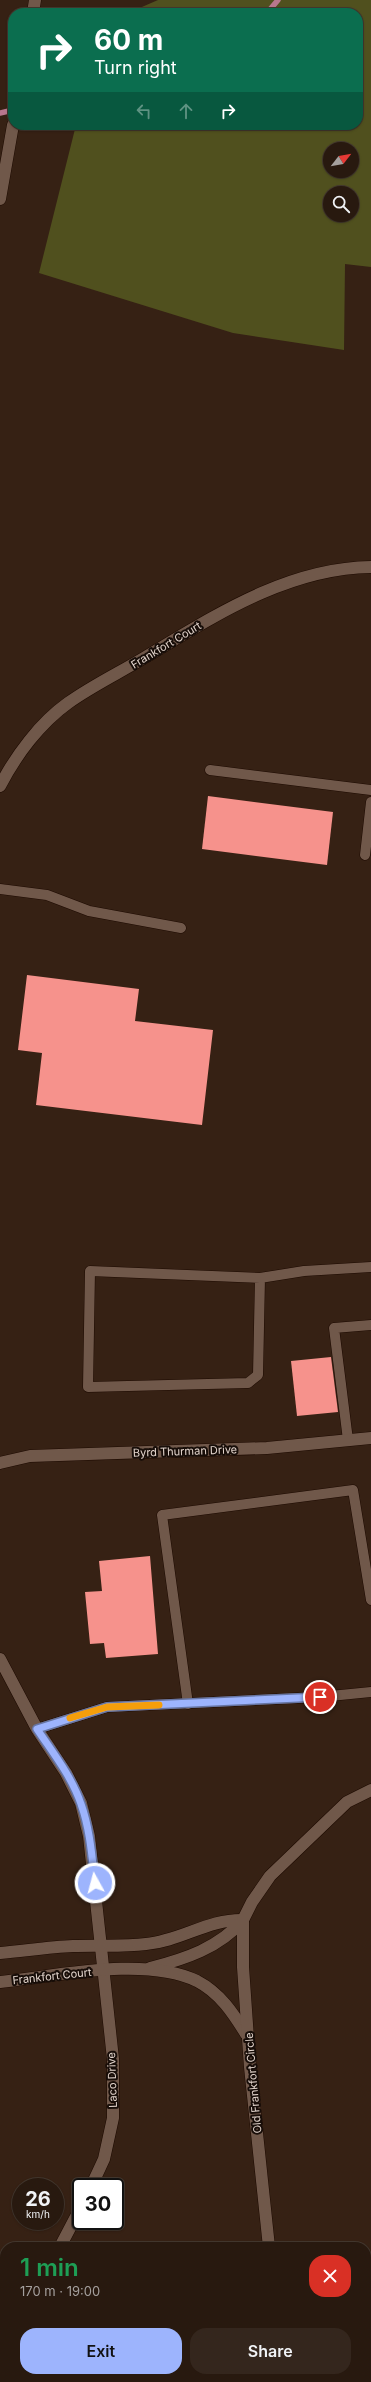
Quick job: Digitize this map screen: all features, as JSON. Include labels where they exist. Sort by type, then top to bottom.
[{"type":"street","points":[[0,199],[12,130]]},
{"type":"street","name":"Frankfort Court","points":[[0,786],[9,769],[36,734],[68,703],[81,695],[221,612],[265,592],[314,574],[371,566]]},
{"type":"street","name":"Byrd Thurman Drive","points":[[0,1463],[30,1456],[267,1448],[371,1438]]},
{"type":"street","name":"Frankfort Court","points":[[0,1659],[37,1729],[66,1773],[81,1803],[89,1836],[104,1971],[0,1982]]},
{"type":"street","name":"Old Frankfort Circle","points":[[146,1969],[164,1964],[211,1946],[231,1934],[243,1920],[252,1902],[270,1876],[347,1802],[371,1790]]},
{"type":"street","points":[[0,1953],[72,1946],[146,1944],[189,1934],[211,1923],[226,1919],[243,1920]]},
{"type":"street","name":"Old Frankfort Circle","points":[[243,1920],[243,1967],[248,2036],[269,2242]]},
{"type":"street","points":[[104,1971],[146,1969],[197,1981],[227,2004],[248,2036]]},
{"type":"street","name":"Laco Drive","points":[[95,2178],[104,2159],[113,2118],[113,2059],[104,1971]]},
{"type":"street","points":[[63,2242],[72,2224]]},
{"type":"lane","points":[[210,770],[371,790]]},
{"type":"lane","points":[[365,855],[371,802]]},
{"type":"lane","points":[[0,889],[47,895],[89,911],[181,928]]},
{"type":"lane","points":[[260,1278],[258,1375],[248,1383],[88,1387],[90,1271],[260,1278],[304,1272],[371,1267]]},
{"type":"lane","points":[[348,1440],[334,1328],[371,1325]]},
{"type":"lane","points":[[188,1704],[162,1515],[354,1490],[371,1600]]},
{"type":"lane","points":[[37,1729],[107,1707],[320,1697],[371,1692]]},
{"type":"shaded area","points":[[158,0],[371,0],[371,267],[345,264],[344,350],[233,333],[39,273],[75,130],[363,130],[363,8],[140,8]]},
{"type":"building","points":[[208,796],[333,812],[327,865],[202,849]]},
{"type":"building","points":[[27,975],[139,989],[135,1021],[213,1030],[202,1125],[36,1105],[42,1053],[18,1050]]},
{"type":"building","points":[[331,1357],[338,1412],[297,1416],[291,1361]]},
{"type":"building","points":[[150,1556],[158,1654],[106,1658],[104,1643],[90,1644],[85,1592],[102,1591],[99,1561]]},
{"type":"waterway","points":[[271,8],[278,0]]},
{"type":"waterway","points":[[0,113],[8,111]]},
{"type":"slow traffic","points":[[70,1718],[79,1714],[107,1707],[159,1705]]},
{"type":"route","points":[[95,1883],[89,1836],[81,1803],[66,1773],[37,1729],[79,1714],[107,1707],[320,1697]]}]
